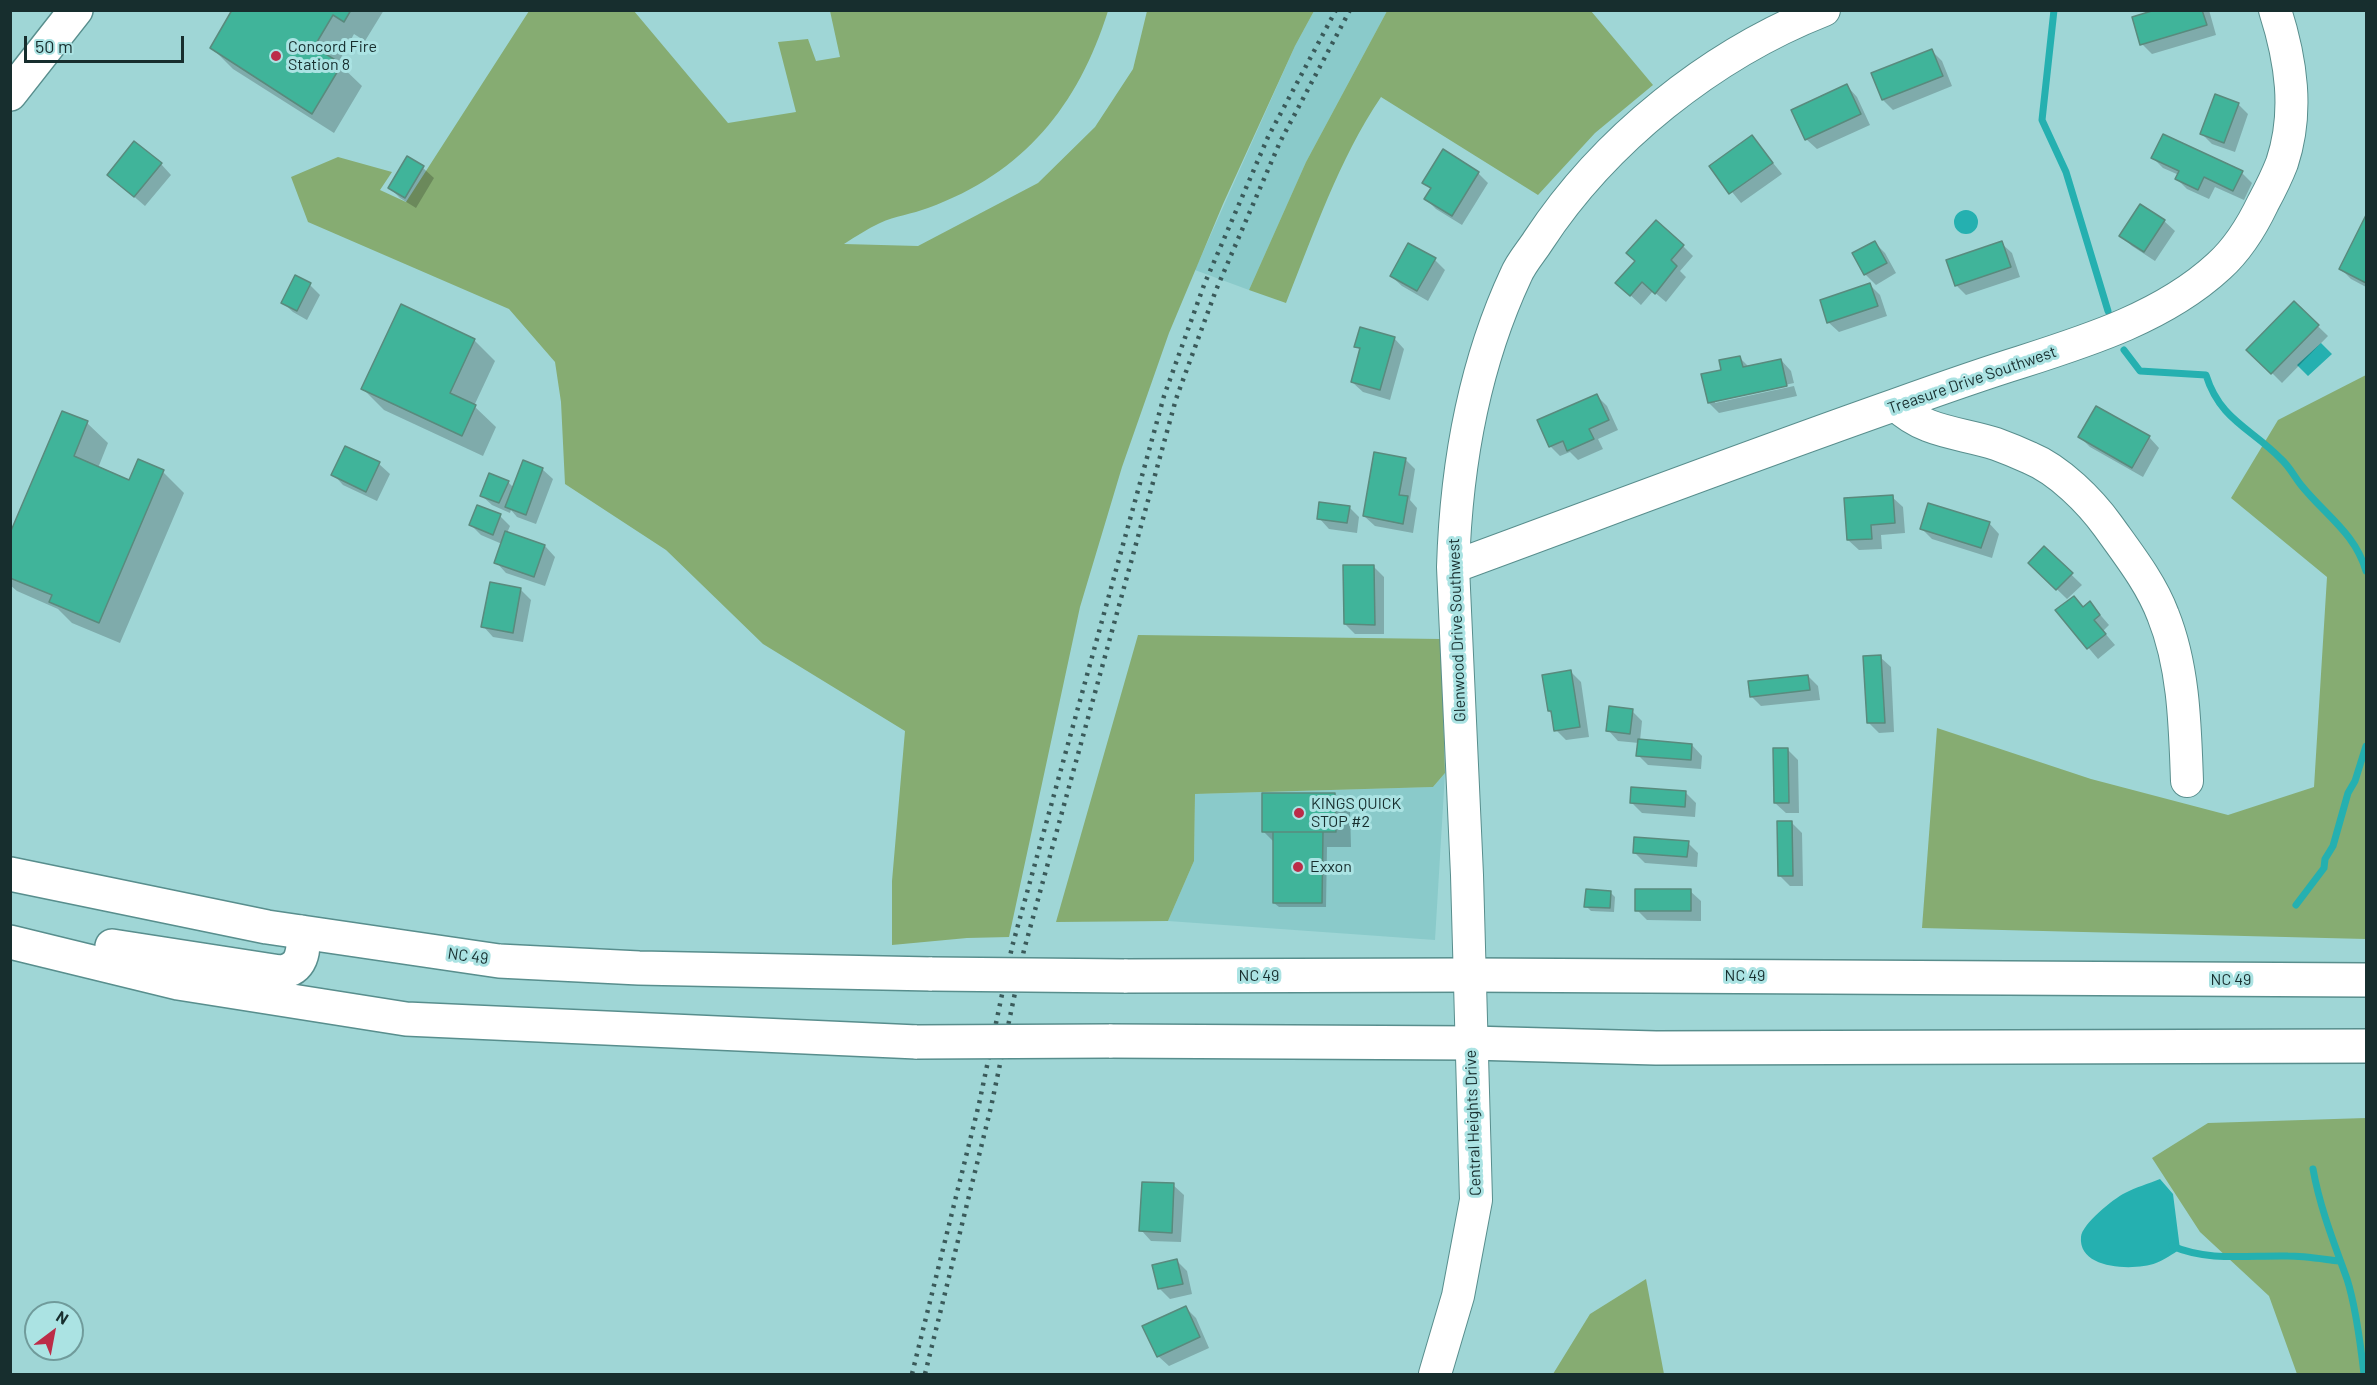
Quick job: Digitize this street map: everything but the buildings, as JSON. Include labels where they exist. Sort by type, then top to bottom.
[{"type":"main road","points":[[12,86],[76,10]]},
{"type":"main road","name":"NC 49","points":[[10,874],[128,900],[302,932],[500,961],[639,968],[1124,976],[1469,975],[2367,980]]},
{"type":"main road","points":[[11,943],[52,936],[288,972],[301,959],[304,946],[302,932]]},
{"type":"main road","points":[[11,943],[178,983],[406,1019],[917,1042],[1471,1042],[1656,1048],[2367,1046]]},
{"type":"street","name":"Glenwood Drive Southwest","points":[[1469,975],[1467,875],[1453,567],[1454,525],[1475,396],[1488,348],[1516,274],[1559,208],[1630,132],[1720,64],[1788,25],[1824,10]]},
{"type":"street","name":"Treasure Drive Southwest","points":[[1453,567],[1896,405],[2050,354],[2132,322],[2194,287],[2220,266],[2236,249],[2253,224],[2281,165],[2289,140],[2292,82],[2275,10]]},
{"type":"street","points":[[1896,405],[1919,423],[1996,444],[2033,459],[2065,481],[2096,510],[2137,565],[2163,615],[2177,664],[2184,720],[2187,782]]},
{"type":"street","name":"Central Heights Drive","points":[[1435,1374],[1458,1296],[1476,1200],[1469,975]]},
{"type":"shaded area","points":[[1314,11],[1387,11],[1306,162],[1249,290],[1195,270],[1295,46]]},
{"type":"shaded area","points":[[1445,773],[1435,940],[1168,921],[1194,861],[1195,794],[1433,787]]},
{"type":"green space","points":[[529,11],[634,11],[728,123],[796,112],[778,42],[808,39],[816,61],[840,57],[830,11],[1108,11],[1081,77],[1043,132],[1019,155],[992,176],[962,193],[928,208],[880,223],[844,244],[918,246],[1038,183],[1095,127],[1133,69],[1147,11],[1314,11],[1295,46],[1223,204],[1169,333],[1122,467],[1080,607],[1009,937],[967,938],[892,945],[892,881],[905,731],[763,644],[666,550],[565,484],[561,402],[555,362],[509,309],[308,222],[291,177],[338,157],[392,172],[380,190],[406,202]]},
{"type":"green space","points":[[1387,11],[1591,11],[1653,85],[1595,133],[1538,195],[1381,97],[1340,171],[1286,303],[1249,290],[1306,162]]},
{"type":"green space","points":[[2366,375],[2366,939],[1922,928],[1937,728],[2091,779],[2228,815],[2314,787],[2327,577],[2231,498],[2278,420]]},
{"type":"green space","points":[[1138,635],[1441,639],[1445,773],[1433,787],[1195,794],[1194,861],[1168,921],[1056,922]]},
{"type":"green space","points":[[2366,1118],[2366,1374],[2297,1374],[2269,1296],[2200,1232],[2152,1158],[2208,1123]]},
{"type":"green space","points":[[1646,1279],[1664,1374],[1553,1374],[1590,1314]]},
{"type":"water","points":[[1966,210],[1974,214],[1978,222],[1974,230],[1966,234],[1958,230],[1954,222],[1958,214]]},
{"type":"water","points":[[2321,343],[2332,354],[2308,376],[2297,365]]},
{"type":"water","points":[[2160,1179],[2173,1194],[2180,1249],[2156,1263],[2135,1267],[2110,1265],[2088,1256],[2082,1248],[2081,1237],[2092,1219],[2120,1196]]},
{"type":"waterway","points":[[2054,10],[2042,120],[2066,172],[2108,311]]},
{"type":"waterway","points":[[2124,350],[2140,371],[2206,375],[2219,403],[2284,462],[2310,496],[2347,535],[2355,546],[2366,571]]},
{"type":"waterway","points":[[2296,905],[2324,868],[2325,859],[2333,846],[2348,793],[2355,781],[2366,746]]},
{"type":"waterway","points":[[2313,1169],[2323,1211],[2350,1289],[2364,1374]]},
{"type":"waterway","points":[[2172,1246],[2215,1256],[2294,1256],[2339,1261]]},
{"type":"railway","points":[[912,1374],[979,1104],[1012,947],[1164,396],[1204,285],[1268,137],[1336,10]]},
{"type":"railway","points":[[925,1374],[991,1107],[1024,950],[1176,399],[1216,290],[1280,142],[1350,10]]},
{"type":"place","name":"Concord Fire Station 8","points":[[276,56]]},
{"type":"place","name":"KINGS QUICK STOP #2","points":[[1299,813]]},
{"type":"place","name":"Exxon","points":[[1298,867]]}]
